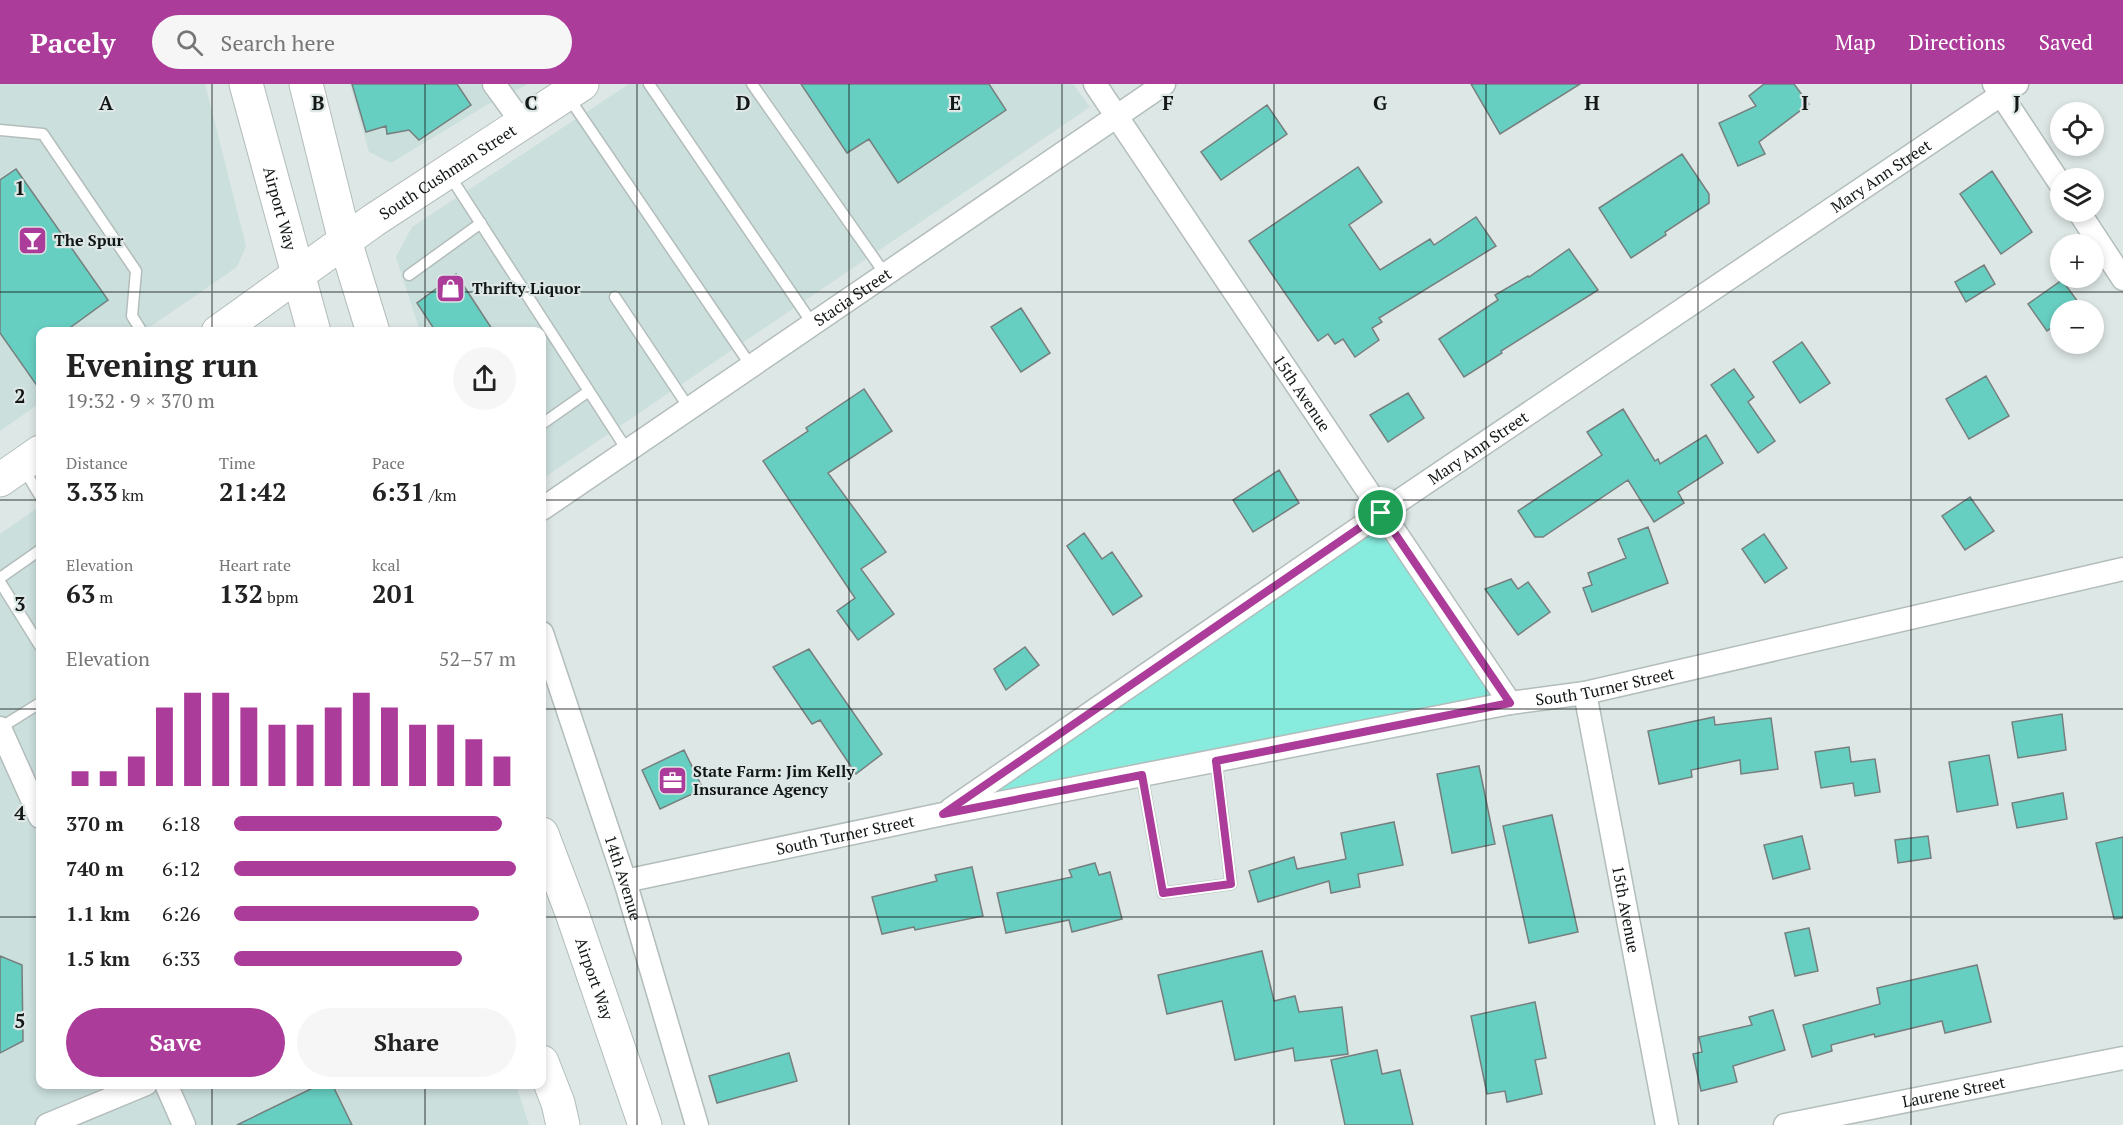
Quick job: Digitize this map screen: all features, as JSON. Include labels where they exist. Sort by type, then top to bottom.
[{"type":"main road","name":"Airport Way","points":[[246,84],[313,327]]},
{"type":"main road","points":[[306,84],[345,241],[371,327]]},
{"type":"main road","name":"South Cushman Street","points":[[225,327],[374,220],[524,124],[574,89]]},
{"type":"main road","name":"Airport Way","points":[[546,845],[645,1125]]},
{"type":"main road","points":[[546,1072],[558,1103],[563,1125]]},
{"type":"street","points":[[494,84],[524,124]]},
{"type":"street","name":"15th Avenue","points":[[1095,84],[1510,703]]},
{"type":"street","name":"Stacia Street","points":[[546,506],[1164,84]]},
{"type":"street","points":[[2004,87],[2051,168]]},
{"type":"street","name":"Mary Ann Street","points":[[943,814],[2004,87]]},
{"type":"street","points":[[2086,222],[2123,279]]},
{"type":"street","name":"South Turner Street","points":[[625,881],[1142,775],[1510,703],[1585,693],[2123,569]]},
{"type":"street","name":"14th Avenue","points":[[546,645],[625,881],[697,1125]]},
{"type":"street","name":"15th Avenue","points":[[1585,693],[1667,1125]]},
{"type":"street","points":[[0,728],[36,808]]},
{"type":"street","name":"Laurene Street","points":[[1785,1125],[2123,1058]]},
{"type":"street","points":[[47,1125],[134,1089]]},
{"type":"street","points":[[168,1089],[184,1125]]},
{"type":"lane","points":[[649,84],[813,323]]},
{"type":"lane","points":[[752,84],[885,274]]},
{"type":"lane","points":[[574,89],[751,366]]},
{"type":"lane","points":[[0,130],[43,134],[136,271],[132,316],[139,327]]},
{"type":"lane","points":[[448,172],[627,450]]},
{"type":"lane","points":[[409,275],[481,223]]},
{"type":"lane","points":[[615,297],[689,408]]},
{"type":"lane","points":[[546,421],[589,391]]},
{"type":"lane","points":[[21,466],[36,490]]},
{"type":"lane","points":[[36,553],[0,580],[36,639]]},
{"type":"lane","points":[[0,728],[36,706]]},
{"type":"lane","points":[[1142,775],[1163,893],[1231,884],[1216,761]]},
{"type":"shaded area","points":[[0,84],[205,84],[246,246],[237,267],[150,327],[36,327],[36,406],[0,431]]},
{"type":"shaded area","points":[[350,84],[528,84],[485,106],[391,163],[369,152]]},
{"type":"shaded area","points":[[629,84],[1073,84],[1090,107],[546,476],[546,327],[419,327],[396,257],[412,227]]},
{"type":"shaded area","points":[[36,509],[36,1089],[517,1089],[529,1125],[0,1125],[0,534]]},
{"type":"shaded area","points":[[1381,513],[1510,703],[943,814]]},
{"type":"building","points":[[352,84],[457,84],[471,105],[419,140],[409,130],[387,134],[386,126],[366,132]]},
{"type":"building","points":[[801,84],[989,84],[1006,110],[898,183],[869,139],[847,153]]},
{"type":"building","points":[[1471,84],[1580,84],[1500,134]]},
{"type":"building","points":[[1764,84],[1794,84],[1809,104],[1759,142],[1765,154],[1738,166],[1719,123],[1756,106],[1749,96]]},
{"type":"building","points":[[1267,105],[1287,134],[1221,180],[1201,152]]},
{"type":"building","points":[[1682,154],[1709,194],[1709,203],[1631,258],[1599,208]]},
{"type":"building","points":[[1358,167],[1382,202],[1349,225],[1380,270],[1430,239],[1434,245],[1476,217],[1496,246],[1379,318],[1382,322],[1372,328],[1379,340],[1355,357],[1343,339],[1335,344],[1328,334],[1318,341],[1249,241]]},
{"type":"building","name":"The Spur","points":[[16,169],[108,300],[71,327],[36,327],[36,384],[0,333],[0,180]]},
{"type":"building","points":[[1992,171],[2032,232],[2001,254],[1960,194]]},
{"type":"building","points":[[1569,249],[1598,290],[1464,377],[1439,339],[1498,300],[1495,295],[1529,277]]},
{"type":"building","points":[[1984,265],[1995,284],[1966,302],[1955,282]]},
{"type":"building","name":"Thrifty Liquor","points":[[456,274],[491,327],[433,327],[417,303]]},
{"type":"building","points":[[2051,288],[2068,288],[2077,300],[2050,300],[2050,329],[2047,331],[2028,304]]},
{"type":"building","points":[[1021,308],[1050,353],[1021,372],[991,327]]},
{"type":"building","points":[[1802,342],[1830,383],[1800,403],[1773,362]]},
{"type":"building","points":[[1734,369],[1754,397],[1748,402],[1775,441],[1758,453],[1711,385]]},
{"type":"building","points":[[1986,376],[2009,416],[1969,439],[1946,399]]},
{"type":"building","points":[[864,389],[892,431],[828,473],[886,552],[861,569],[894,614],[858,640],[837,611],[855,598],[763,461],[808,431],[806,428]]},
{"type":"building","points":[[1408,393],[1424,418],[1388,442],[1370,415]]},
{"type":"building","points":[[1623,409],[1655,461],[1658,459],[1660,464],[1706,435],[1723,463],[1678,492],[1684,503],[1654,522],[1628,480],[1543,537],[1535,537],[1518,511],[1602,455],[1587,432]]},
{"type":"building","points":[[1279,470],[1299,503],[1253,532],[1233,500]]},
{"type":"building","points":[[1970,497],[1994,531],[1965,550],[1942,516]]},
{"type":"building","points":[[1648,527],[1668,583],[1592,612],[1583,588],[1592,585],[1588,573],[1626,558],[1618,539]]},
{"type":"building","points":[[1084,533],[1102,559],[1112,552],[1142,596],[1113,615],[1067,546]]},
{"type":"building","points":[[1764,534],[1787,568],[1765,583],[1742,549]]},
{"type":"building","points":[[1511,579],[1518,589],[1528,582],[1550,612],[1518,635],[1485,589]]},
{"type":"building","points":[[1025,647],[1039,665],[1006,690],[994,669]]},
{"type":"building","points":[[809,649],[882,754],[856,774],[820,720],[812,724],[773,667]]},
{"type":"building","points":[[2062,714],[2066,750],[2018,758],[2012,722]]},
{"type":"building","points":[[1714,717],[1715,725],[1771,718],[1778,769],[1741,774],[1740,760],[1691,770],[1692,777],[1659,784],[1648,731]]},
{"type":"building","points":[[1849,747],[1851,762],[1875,759],[1880,792],[1855,796],[1853,783],[1821,788],[1815,752]]},
{"type":"building","name":"State Farm: Jim Kelly Insurance Agency","points":[[684,750],[703,789],[660,809],[642,770]]},
{"type":"building","points":[[1989,755],[1998,805],[1957,812],[1949,762]]},
{"type":"building","points":[[1479,766],[1495,844],[1452,853],[1437,774]]},
{"type":"building","points":[[2063,793],[2067,819],[2017,828],[2012,803]]},
{"type":"building","points":[[1552,815],[1578,932],[1529,943],[1503,826]]},
{"type":"building","points":[[1394,822],[1403,865],[1358,874],[1360,887],[1331,893],[1329,881],[1258,902],[1249,871],[1294,857],[1297,869],[1346,859],[1341,833]]},
{"type":"building","points":[[1802,836],[1810,869],[1773,879],[1764,845]]},
{"type":"building","points":[[1928,836],[1931,858],[1898,863],[1895,840]]},
{"type":"building","points":[[2123,837],[2123,918],[2114,919],[2096,843]]},
{"type":"building","points":[[1095,863],[1099,875],[1110,872],[1122,919],[1072,932],[1069,920],[1006,933],[997,893],[1072,877],[1069,870]]},
{"type":"building","points":[[972,867],[983,916],[915,930],[914,927],[882,934],[872,897],[937,881],[935,875]]},
{"type":"building","points":[[1809,928],[1818,971],[1795,976],[1785,933]]},
{"type":"building","points":[[1262,951],[1274,1001],[1295,996],[1299,1012],[1342,1007],[1348,1054],[1295,1061],[1293,1048],[1235,1060],[1222,1001],[1167,1014],[1158,975]]},
{"type":"building","points":[[0,956],[22,965],[23,1041],[0,1053]]},
{"type":"building","points":[[1977,965],[1991,1022],[1945,1033],[1942,1021],[1875,1037],[1874,1034],[1831,1045],[1832,1051],[1812,1057],[1803,1025],[1880,1004],[1877,988]]},
{"type":"building","points":[[1535,1002],[1546,1058],[1535,1060],[1542,1094],[1507,1102],[1505,1091],[1487,1094],[1471,1016]]},
{"type":"building","points":[[1773,1010],[1785,1050],[1733,1066],[1737,1082],[1701,1091],[1693,1054],[1702,1052],[1699,1037],[1752,1025],[1749,1017]]},
{"type":"building","points":[[1377,1050],[1382,1074],[1400,1070],[1413,1125],[1345,1125],[1331,1060]]},
{"type":"building","points":[[789,1053],[797,1081],[717,1103],[709,1076]]},
{"type":"building","points":[[311,1089],[334,1089],[352,1125],[237,1125]]},
{"type":"place","name":"The Spur","points":[[33,240]]},
{"type":"place","name":"Thrifty Liquor","points":[[451,288]]},
{"type":"place","name":"State Farm: Jim Kelly Insurance Agency","points":[[672,780]]},
{"type":"route","points":[[1381,513],[1510,703],[1216,761],[1231,884],[1163,893],[1142,775],[943,814],[1016,764],[1381,513]]}]
